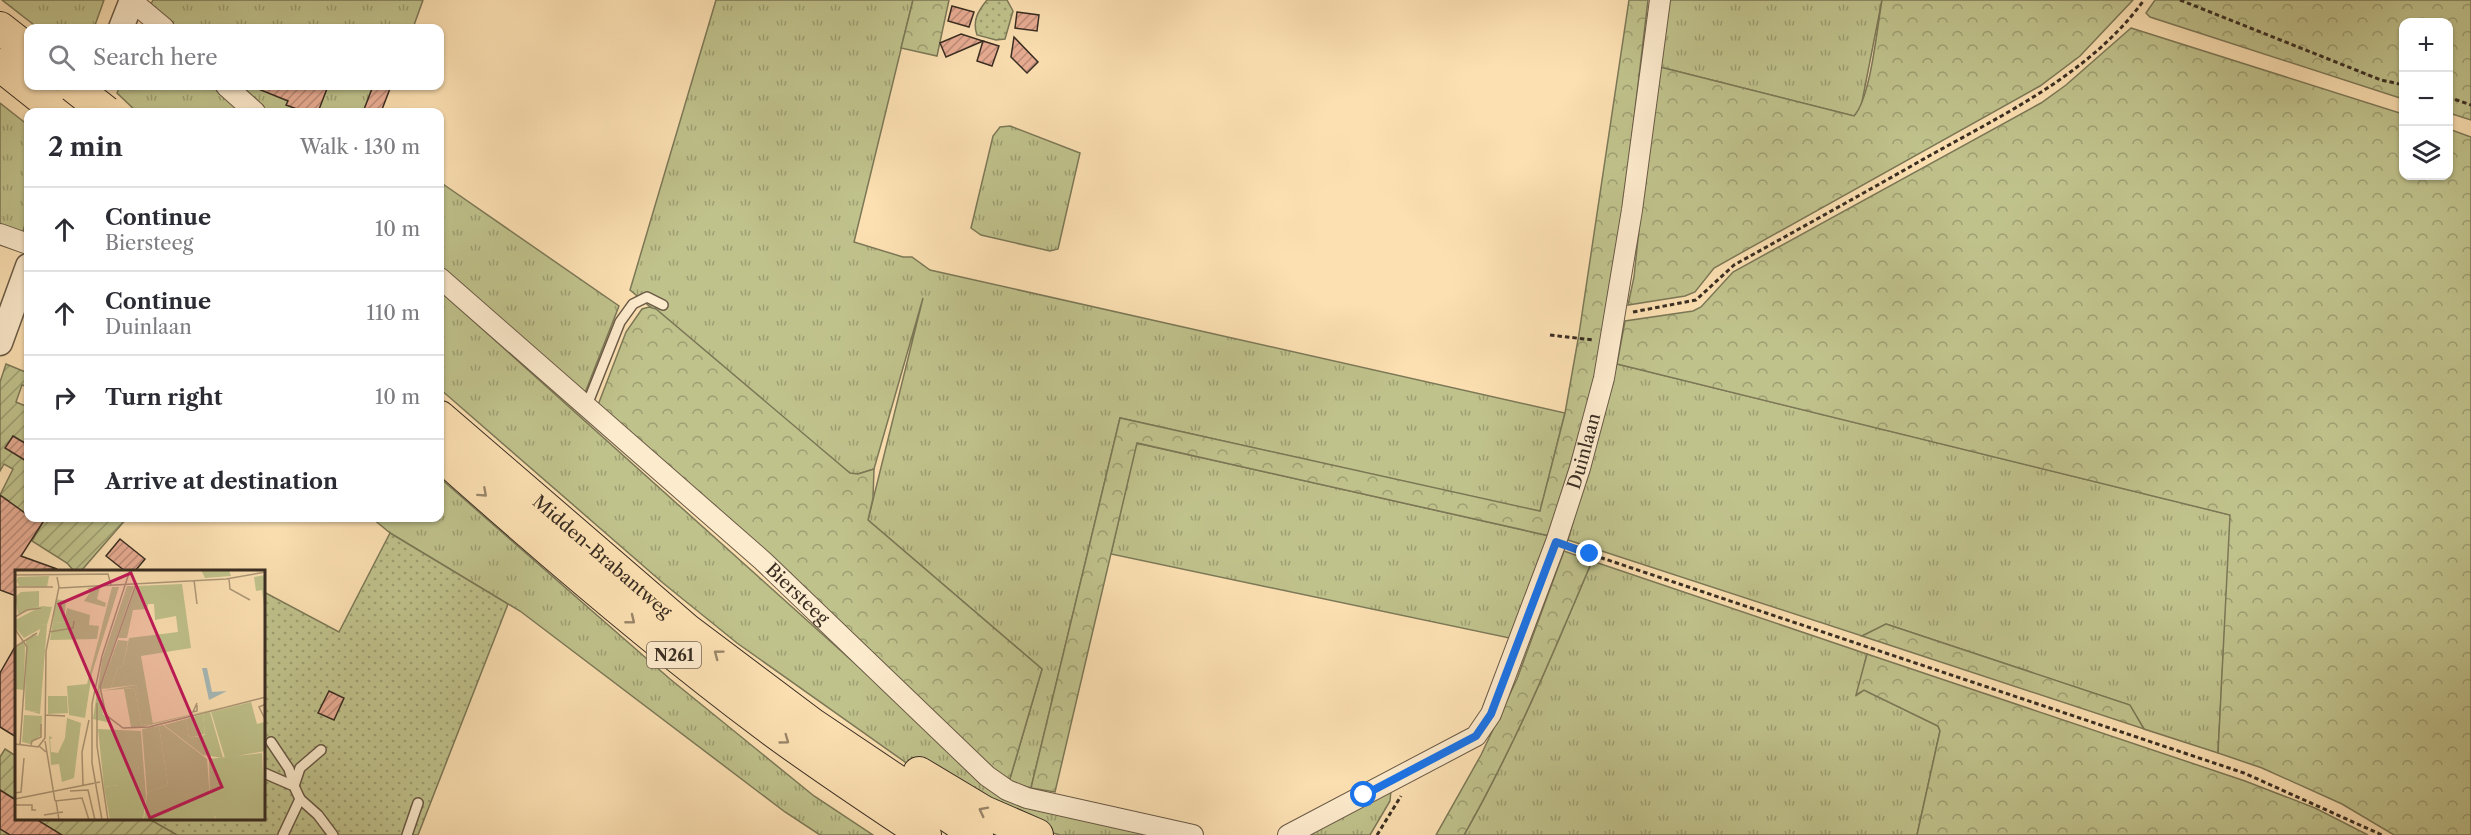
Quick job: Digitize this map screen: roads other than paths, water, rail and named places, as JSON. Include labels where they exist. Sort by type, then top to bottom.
[{"type":"highway","points":[[0,28],[10,64],[24,74]]},
{"type":"highway","points":[[46,90],[62,102],[88,108]]},
{"type":"highway","name":"Midden-Brabantweg","points":[[444,421],[599,557],[687,630],[856,754],[977,835]]},
{"type":"highway","name":"Midden-Brabantweg","points":[[444,458],[579,577],[671,653],[795,747],[925,835]]},
{"type":"highway","name":"N261","points":[[765,689],[882,750],[984,812],[1037,835]]},
{"type":"street","name":"Duinlaan","points":[[1288,835],[1476,736],[1484,727],[1556,542],[1580,468],[1610,344],[1660,0]]},
{"type":"street","points":[[123,24],[132,1],[159,24]]},
{"type":"street","points":[[89,108],[96,90]]},
{"type":"street","points":[[230,90],[251,108]]},
{"type":"street","points":[[0,234],[24,243]]},
{"type":"street","points":[[0,343],[24,277]]},
{"type":"street","name":"Biersteeg","points":[[444,281],[763,561],[987,776],[1006,790],[1027,798],[1193,835]]},
{"type":"lane","points":[[587,405],[620,322],[633,304],[647,297],[663,305]]},
{"type":"lane","points":[[271,742],[289,769],[300,799],[318,815],[333,835]]},
{"type":"lane","points":[[294,786],[300,768],[321,750]]},
{"type":"lane","points":[[266,774],[294,786]]},
{"type":"lane","points":[[283,835],[300,799]]},
{"type":"lane","points":[[407,835],[418,803]]}]
